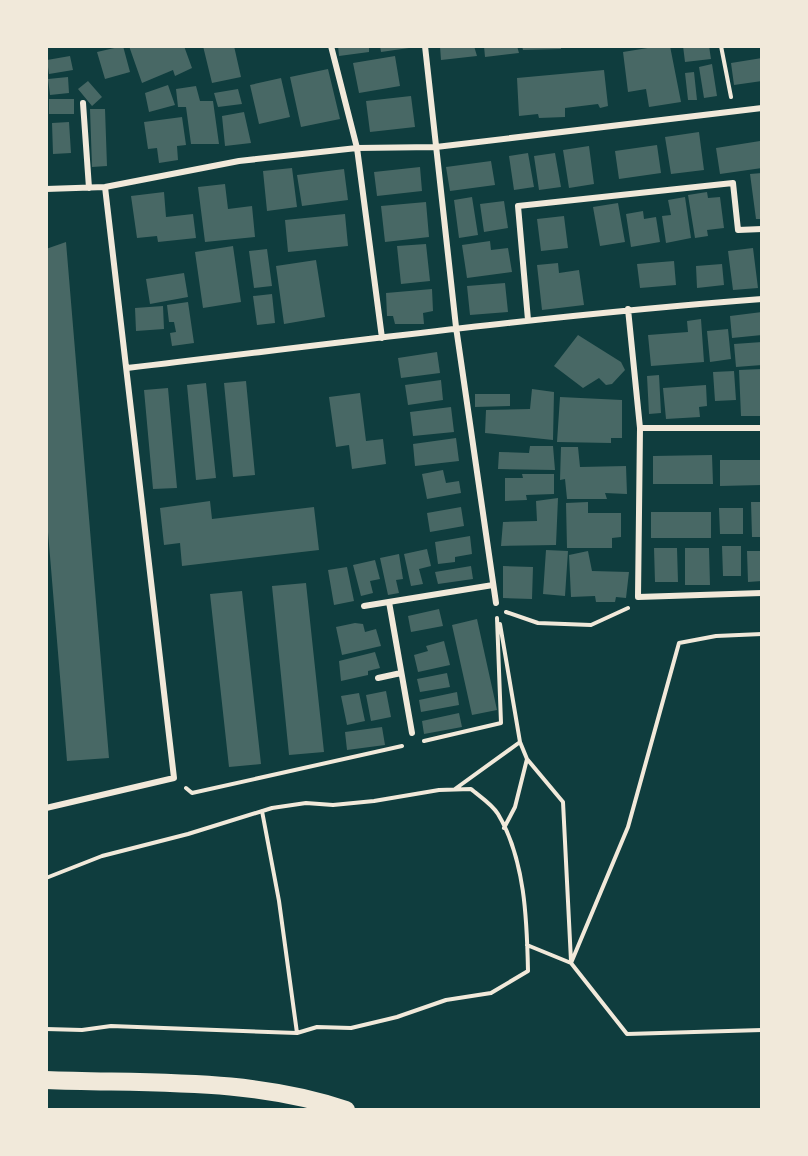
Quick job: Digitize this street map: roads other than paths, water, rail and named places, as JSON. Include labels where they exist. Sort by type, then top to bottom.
[{"type":"highway","points":[[46,1080],[262,1090],[318,1100],[346,1110]]},
{"type":"street","points":[[331,46],[357,148],[382,338]]},
{"type":"street","points":[[425,46],[456,327],[496,605]]},
{"type":"street","points":[[83,103],[89,188]]},
{"type":"street","points":[[46,189],[105,188],[239,161],[357,148],[436,147],[762,108]]},
{"type":"street","points":[[528,320],[518,206],[733,183],[738,231],[762,229]]},
{"type":"street","points":[[46,808],[174,778],[105,188]]},
{"type":"street","points":[[127,368],[456,327],[628,309],[762,299]]},
{"type":"street","points":[[628,309],[640,428],[638,597],[762,593]]},
{"type":"street","points":[[640,428],[762,428]]},
{"type":"street","points":[[364,606],[493,585]]},
{"type":"street","points":[[388,602],[412,733]]},
{"type":"street","points":[[378,678],[401,673]]}]
